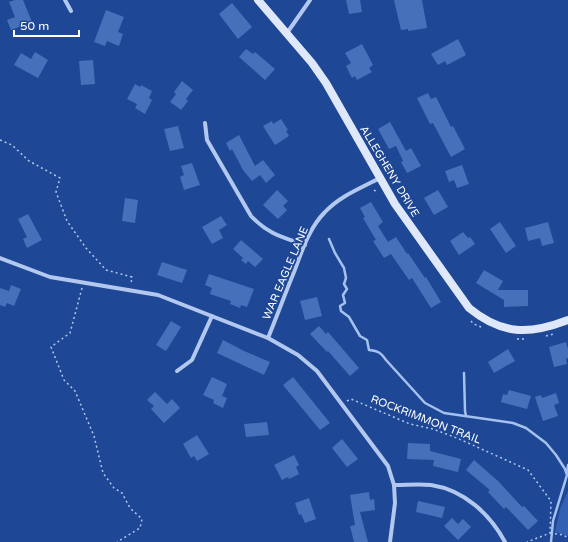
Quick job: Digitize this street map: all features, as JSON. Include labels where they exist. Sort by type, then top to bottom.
[{"type":"street","points":[[64,0],[70,11]]},
{"type":"street","name":"ALLEGHENY DRIVE","points":[[258,0],[326,83],[395,204],[469,308],[480,317],[495,325],[520,331],[551,327],[568,320]]},
{"type":"street","points":[[286,33],[310,0]]},
{"type":"street","points":[[205,123],[207,140],[251,216],[260,226],[268,231],[305,245]]},
{"type":"street","name":"WAR EAGLE LANE","points":[[268,338],[314,226],[325,212],[348,195],[380,178]]},
{"type":"street","points":[[0,258],[50,277],[158,295],[268,338],[309,363],[317,371],[383,457],[388,466],[394,485],[395,503],[390,542]]},
{"type":"street","points":[[177,371],[192,360],[212,316]]},
{"type":"street","points":[[394,485],[418,484],[433,486],[459,494],[470,501],[493,522],[505,542]]},
{"type":"path","points":[[0,140],[12,145],[29,161],[60,178],[56,192],[67,221],[86,248],[106,270],[132,277],[131,290]]},
{"type":"path","points":[[84,282],[70,333],[51,347],[64,380],[75,391],[94,436],[103,473],[114,488],[122,493],[130,508],[142,519],[140,528],[117,542]]},
{"type":"path","name":"ROCKRIMMON TRAIL","points":[[341,404],[351,399],[410,424],[433,429],[457,438],[528,470],[551,501],[550,533]]},
{"type":"path","points":[[527,542],[550,533],[563,535],[568,538]]},
{"type":"shaded area","points":[[568,491],[568,536],[555,532],[560,509]]},
{"type":"building","points":[[23,0],[32,22],[11,30],[7,20],[15,17],[9,2]]},
{"type":"building","points":[[346,0],[360,0],[362,12],[349,14]]},
{"type":"building","points":[[394,0],[422,0],[427,28],[408,31],[408,29],[401,30]]},
{"type":"building","points":[[232,3],[252,27],[238,39],[219,14]]},
{"type":"building","points":[[106,10],[124,17],[118,32],[123,34],[119,46],[107,41],[105,46],[94,42]]},
{"type":"building","points":[[458,39],[466,55],[447,65],[445,61],[438,65],[431,54]]},
{"type":"building","points":[[362,44],[373,65],[369,68],[372,72],[357,80],[355,76],[352,78],[346,66],[351,63],[345,53]]},
{"type":"building","points":[[246,49],[253,54],[255,52],[275,69],[265,80],[239,57]]},
{"type":"building","points":[[35,52],[48,60],[38,78],[14,65],[21,53],[31,59]]},
{"type":"building","points":[[93,60],[95,84],[81,85],[79,61]]},
{"type":"building","points":[[182,81],[193,90],[186,99],[188,101],[181,110],[170,102],[176,94],[174,92]]},
{"type":"building","points":[[135,84],[140,87],[141,85],[152,91],[149,98],[152,100],[145,114],[135,108],[137,104],[127,99]]},
{"type":"building","points":[[428,93],[431,99],[436,97],[451,127],[453,126],[465,149],[451,157],[433,123],[430,124],[417,98]]},
{"type":"building","points":[[281,119],[288,130],[286,131],[289,136],[275,145],[263,126],[272,121],[273,124]]},
{"type":"building","points":[[390,122],[406,151],[411,148],[421,166],[407,173],[401,162],[403,161],[396,146],[389,149],[378,129]]},
{"type":"building","points":[[178,126],[184,148],[170,151],[164,129]]},
{"type":"building","points":[[239,135],[255,166],[263,160],[275,175],[266,183],[260,175],[252,181],[243,170],[232,149],[230,151],[226,143]]},
{"type":"building","points":[[192,163],[200,185],[184,190],[180,177],[184,175],[181,166]]},
{"type":"building","points":[[462,165],[469,184],[457,188],[454,180],[449,182],[445,171]]},
{"type":"building","points":[[277,190],[288,201],[283,206],[287,210],[278,219],[263,205]]},
{"type":"building","points":[[438,190],[448,207],[434,215],[424,198]]},
{"type":"building","points":[[125,198],[138,200],[135,223],[122,221]]},
{"type":"building","points":[[371,202],[383,222],[378,226],[388,242],[396,237],[425,278],[426,277],[441,302],[431,308],[412,278],[409,280],[391,254],[384,258],[373,241],[376,240],[363,218],[365,217],[360,208]]},
{"type":"building","points":[[28,214],[42,240],[27,248],[23,239],[27,237],[18,219]]},
{"type":"building","points":[[221,216],[227,225],[219,230],[223,238],[212,244],[202,227]]},
{"type":"building","points":[[500,222],[516,246],[506,253],[490,229]]},
{"type":"building","points":[[548,222],[554,243],[542,246],[540,238],[528,241],[525,228]]},
{"type":"building","points":[[463,232],[468,238],[470,237],[475,244],[459,255],[450,241]]},
{"type":"building","points":[[241,240],[263,259],[255,267],[248,261],[246,264],[241,260],[243,258],[233,249]]},
{"type":"building","points":[[162,262],[187,270],[182,283],[157,275]]},
{"type":"building","points":[[484,270],[503,281],[498,290],[528,290],[528,306],[504,307],[504,300],[476,283]]},
{"type":"building","points":[[209,274],[254,289],[247,307],[241,305],[240,308],[230,304],[231,301],[210,294],[212,288],[205,285]]},
{"type":"building","points":[[11,285],[21,289],[14,306],[7,303],[5,307],[0,305],[0,288],[9,291]]},
{"type":"building","points":[[317,297],[322,316],[305,320],[300,301]]},
{"type":"building","points":[[171,321],[181,327],[166,351],[156,345]]},
{"type":"building","points":[[319,326],[326,334],[328,332],[359,368],[350,376],[328,351],[327,352],[310,334]]},
{"type":"building","points":[[223,340],[270,362],[264,375],[217,353]]},
{"type":"building","points":[[566,342],[568,349],[568,358],[566,359],[567,364],[554,367],[549,347]]},
{"type":"building","points":[[508,349],[515,361],[494,373],[488,362]]},
{"type":"building","points":[[212,377],[227,384],[222,396],[227,398],[223,408],[213,403],[214,400],[203,395]]},
{"type":"building","points":[[293,377],[330,423],[320,430],[283,385]]},
{"type":"building","points":[[509,390],[531,396],[527,409],[501,402],[503,394],[507,395]]},
{"type":"building","points":[[155,392],[167,404],[172,399],[180,408],[164,423],[151,409],[154,406],[147,400]]},
{"type":"building","points":[[556,393],[559,403],[554,405],[558,416],[543,421],[535,397],[541,395],[542,398]]},
{"type":"building","points":[[267,422],[269,435],[246,437],[244,424]]},
{"type":"building","points":[[197,435],[209,454],[197,461],[194,456],[191,458],[183,444]]},
{"type":"building","points":[[342,439],[358,459],[347,467],[332,448]]},
{"type":"building","points":[[408,443],[430,444],[430,451],[461,459],[458,472],[433,466],[434,460],[407,459]]},
{"type":"building","points":[[294,455],[299,465],[296,467],[299,474],[289,479],[288,477],[282,480],[274,465]]},
{"type":"building","points":[[474,460],[498,481],[522,507],[524,506],[538,521],[528,530],[506,507],[504,509],[488,492],[490,490],[466,470]]},
{"type":"building","points":[[369,492],[370,500],[374,499],[375,510],[360,512],[368,542],[354,542],[350,526],[355,525],[350,495]]},
{"type":"building","points":[[309,498],[316,519],[305,523],[301,514],[299,515],[295,503]]},
{"type":"building","points":[[418,501],[445,507],[442,518],[416,512]]},
{"type":"building","points":[[452,518],[458,524],[463,519],[471,527],[458,540],[444,526]]},
{"type":"waterway","points":[[329,239],[344,268],[346,278],[344,284],[347,289],[343,295],[345,303],[340,306],[341,311],[349,317],[360,336],[367,340],[369,350],[381,354],[425,403],[444,413],[513,423],[526,428],[546,443],[556,455],[567,475],[553,521],[551,542]]},
{"type":"waterway","points":[[464,373],[466,416]]},
{"type":"waterway","points":[[567,473],[568,465]]}]
